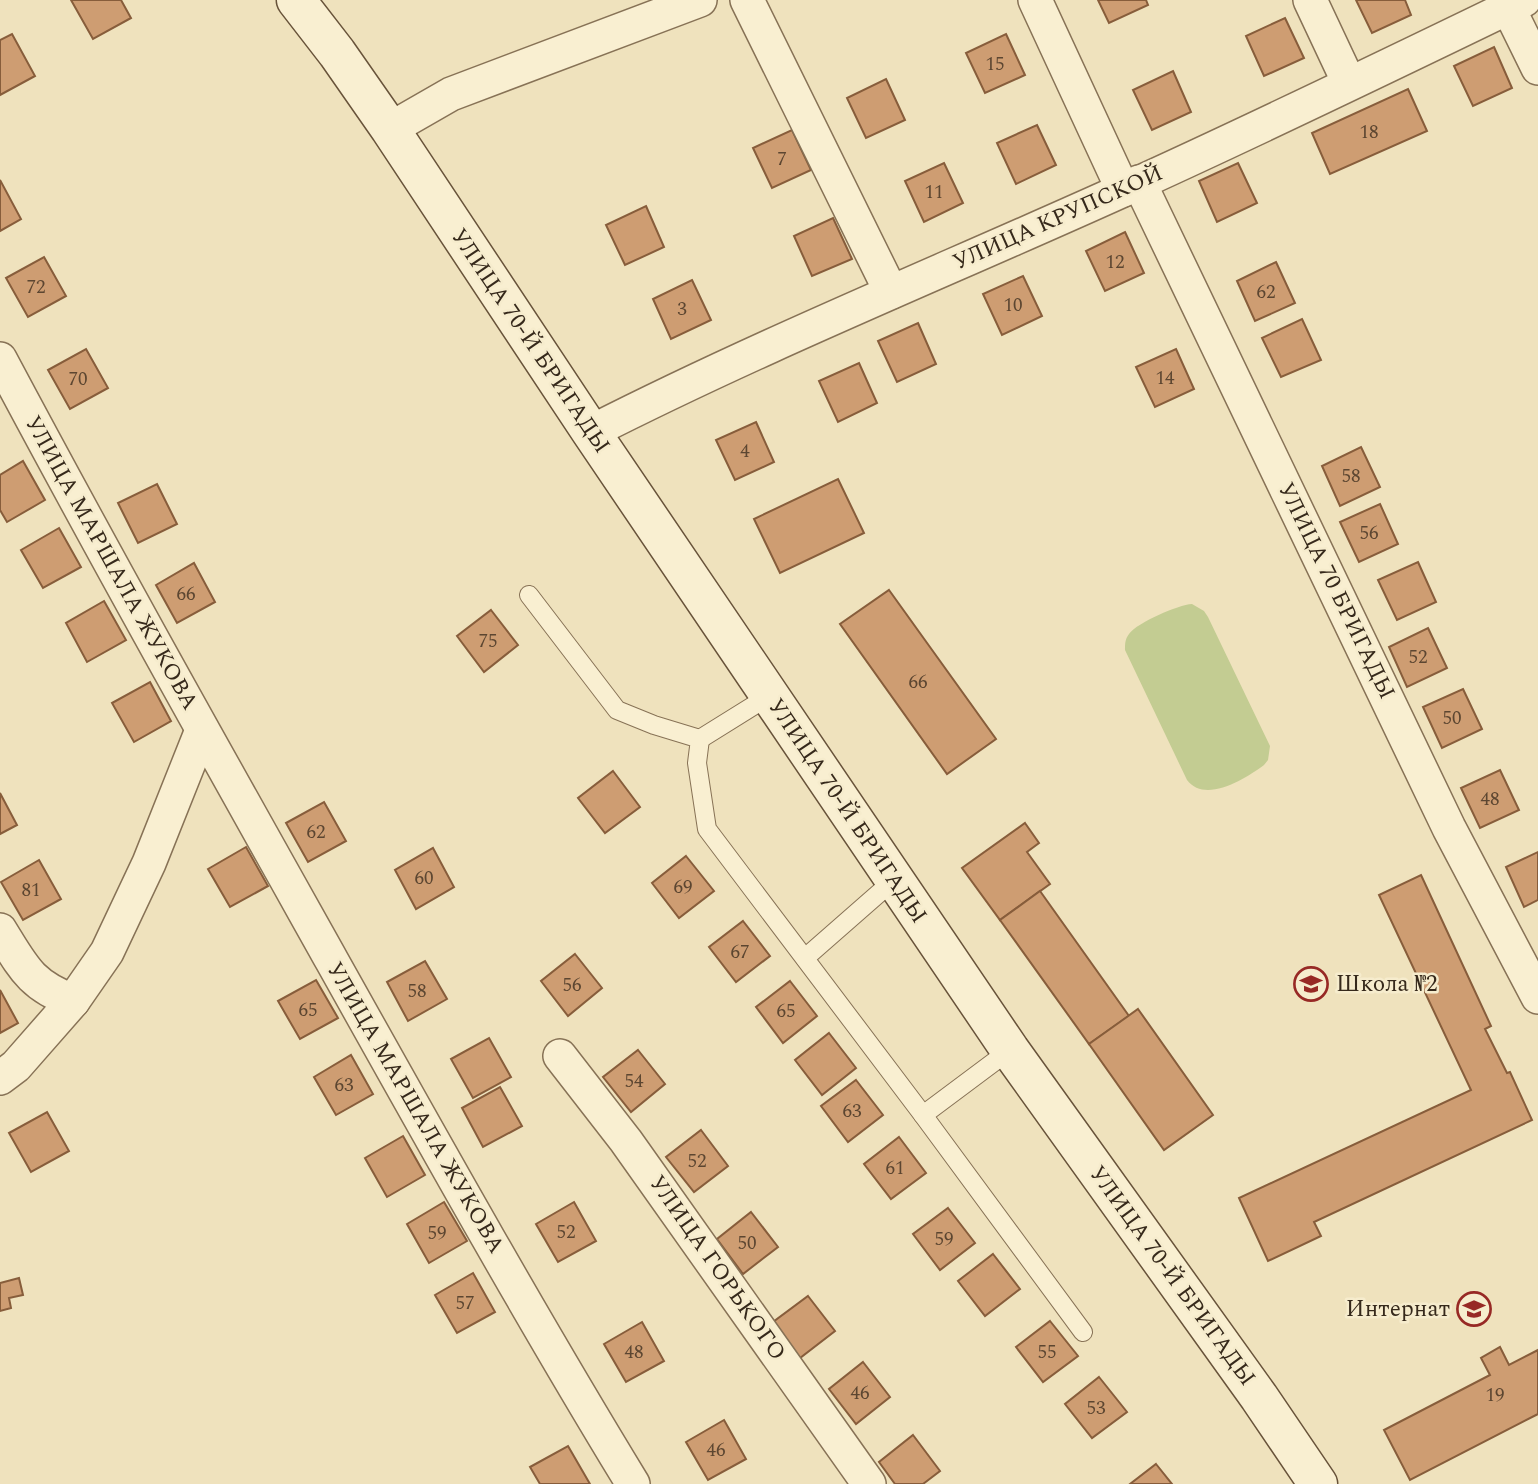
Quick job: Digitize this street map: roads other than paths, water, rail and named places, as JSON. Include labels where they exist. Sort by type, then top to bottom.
[{"type":"main road","name":"УЛИЦА 70-Й БРИГАДЫ","points":[[296,0],[390,129],[591,432],[1010,1050],[1259,1397],[1318,1484]]},
{"type":"street","points":[[390,129],[451,94],[700,0]]},
{"type":"street","points":[[747,0],[891,292]]},
{"type":"street","name":"УЛИЦА 70 БРИГАДЫ","points":[[1035,0],[1131,186],[1450,828],[1538,997]]},
{"type":"street","points":[[1310,0],[1349,83]]},
{"type":"street","points":[[1516,4],[1538,68]]},
{"type":"street","name":"УЛИЦА КРУПСКОЙ","points":[[591,432],[675,390],[1131,186],[1516,4]]},
{"type":"street","name":"УЛИЦА МАРШАЛА ЖУКОВА","points":[[0,359],[202,730],[583,1402],[633,1484]]},
{"type":"street","name":"УЛИЦА МАРШАЛА ЖУКОВА","points":[[0,1077],[16,1066],[73,1001],[107,952],[130,907],[202,730]]},
{"type":"street","points":[[0,930],[26,971],[48,992],[73,1001]]},
{"type":"street","name":"УЛИЦА ГОРЬКОГО","points":[[560,1056],[634,1152],[869,1484]]},
{"type":"lane","points":[[529,595],[617,710],[700,739],[769,696]]},
{"type":"lane","points":[[700,739],[697,763],[707,828],[1083,1332]]},
{"type":"lane","points":[[805,958],[894,880]]},
{"type":"lane","points":[[923,1115],[1010,1050]]},
{"type":"place","name":"Школа №2","points":[[1311,984]]},
{"type":"place","name":"Интернат","points":[[1474,1309]]}]
